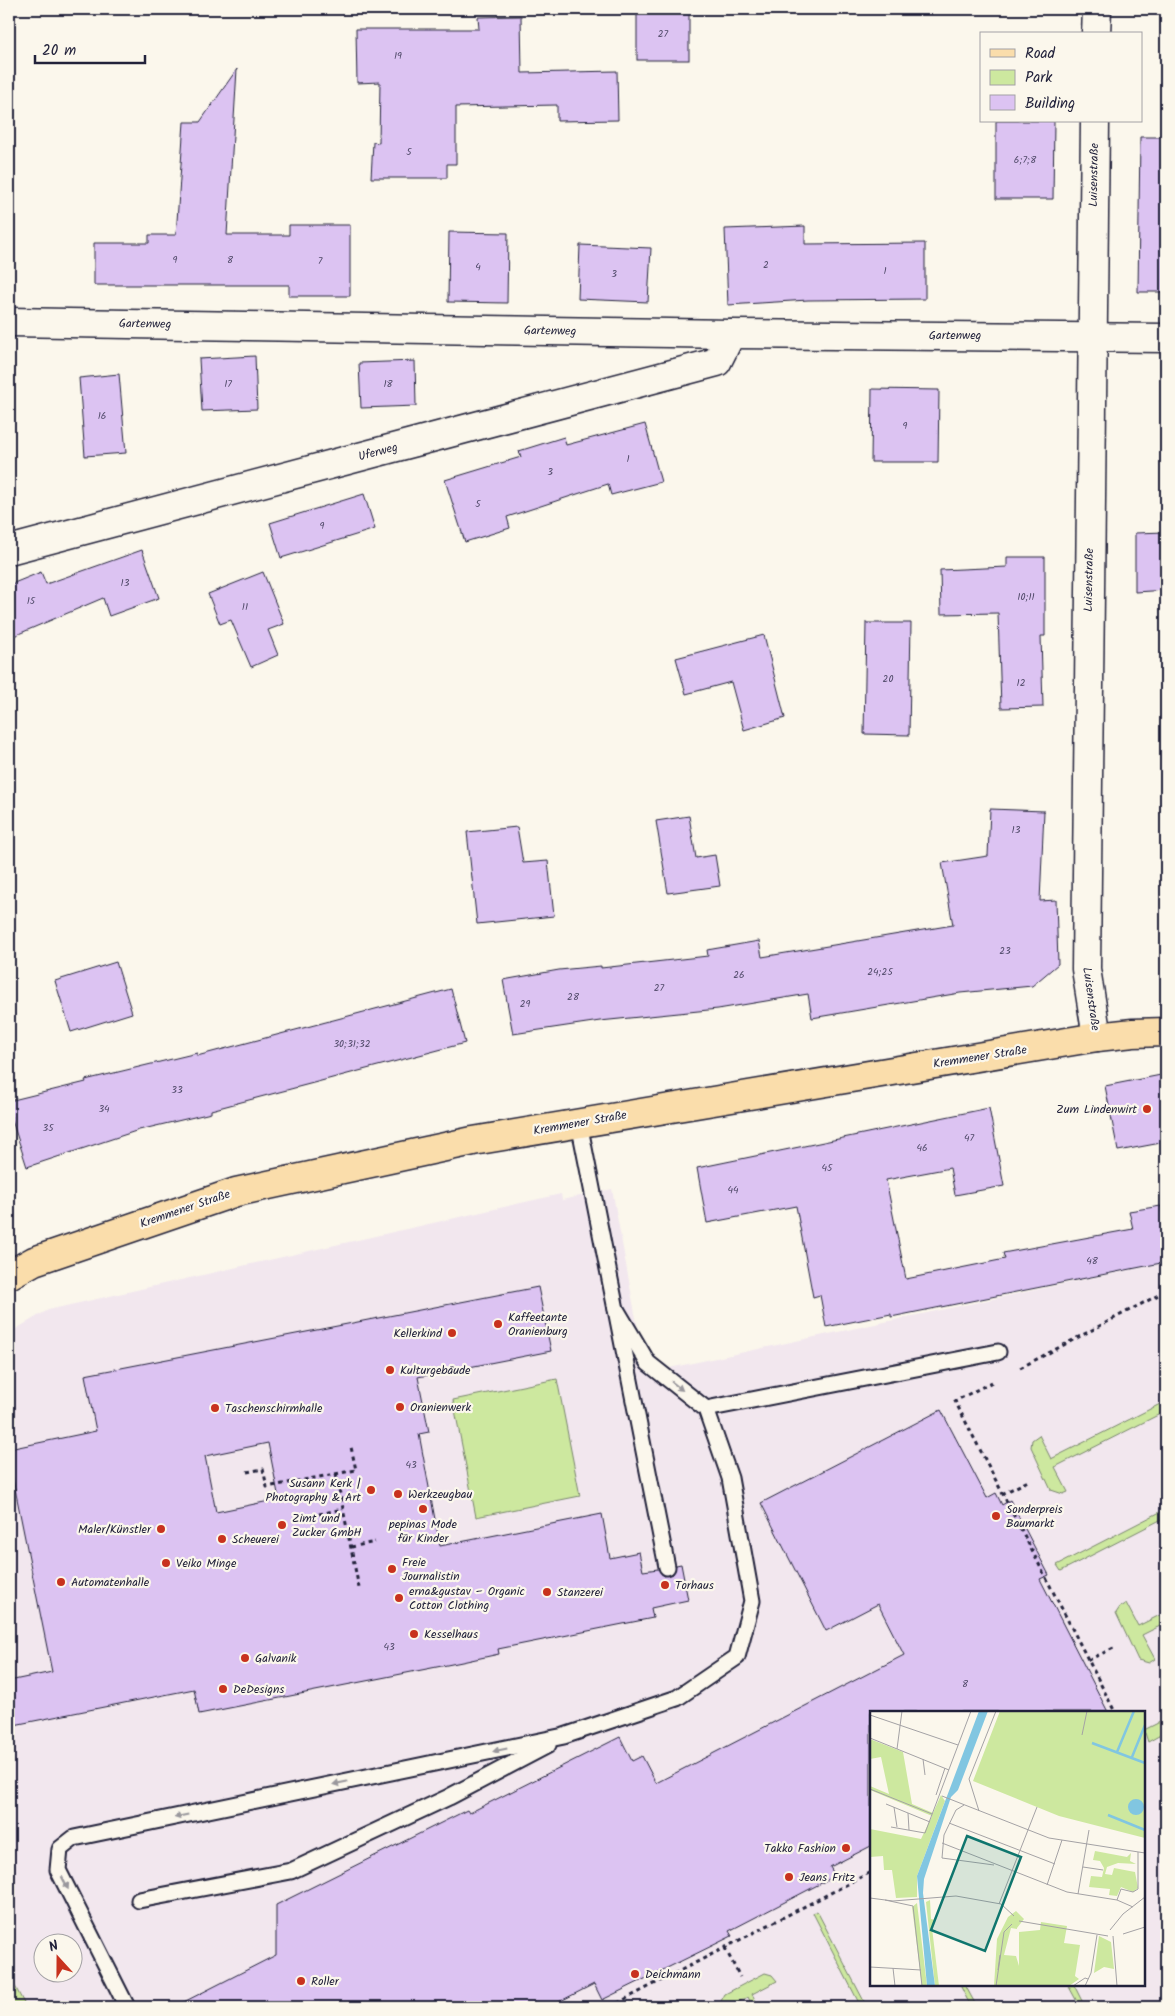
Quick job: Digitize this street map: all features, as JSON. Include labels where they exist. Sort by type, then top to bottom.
[{"type":"main road","name":"Kremmener Straße","points":[[9,1274],[34,1261],[236,1192],[473,1141],[1097,1037],[1166,1032]]},
{"type":"street","points":[[1096,9],[1096,32]]},
{"type":"street","name":"Luisenstraße","points":[[1095,122],[1086,969],[1097,1037]]},
{"type":"street","name":"Gartenweg","points":[[9,322],[731,334],[1166,338]]},
{"type":"street","name":"Uferweg","points":[[9,550],[717,362],[731,334]]},
{"type":"lane","points":[[579,1123],[667,1567]]},
{"type":"lane","points":[[127,2007],[58,1870],[60,1849],[74,1838],[564,1736],[678,1698],[737,1657],[752,1601],[730,1478],[706,1409],[648,1364],[616,1309]]},
{"type":"lane","points":[[706,1409],[998,1352]]},
{"type":"lane","points":[[140,1900],[291,1871],[449,1797],[564,1736]]},
{"type":"path","points":[[1017,1370],[1166,1291]]},
{"type":"path","points":[[999,1379],[955,1401],[1114,1711]]},
{"type":"path","points":[[247,1472],[263,1468],[267,1487],[356,1470],[351,1447]]},
{"type":"path","points":[[336,1474],[359,1588]]},
{"type":"path","points":[[1002,1494],[1028,1481]]},
{"type":"path","points":[[318,1514],[343,1509]]},
{"type":"path","points":[[351,1547],[375,1542]]},
{"type":"path","points":[[1088,1660],[1116,1647]]},
{"type":"path","points":[[610,2007],[870,1873]]},
{"type":"path","points":[[725,1948],[740,1978]]},
{"type":"path","points":[[9,2001],[12,2007]]},
{"type":"shaded area","points":[[612,1189],[646,1373],[1166,1262],[1166,2007],[26,2007],[9,1975],[9,1333],[48,1310],[561,1194],[562,1200]]},
{"type":"green space","points":[[557,1379],[580,1496],[476,1517],[453,1400]]},
{"type":"green space","points":[[1166,1401],[1166,1411],[1055,1467],[1068,1492],[1063,1494],[1051,1490],[1031,1447],[1032,1440],[1039,1435],[1051,1459]]},
{"type":"green space","points":[[1166,1509],[1166,1517],[1061,1571],[1057,1565]]},
{"type":"green space","points":[[1126,1603],[1138,1626],[1166,1612],[1166,1623],[1142,1635],[1155,1659],[1149,1663],[1138,1660],[1116,1613]]},
{"type":"green space","points":[[1166,1719],[1166,1732],[1148,1742],[1145,1730]]},
{"type":"green space","points":[[817,1911],[867,2007],[861,2007],[813,1913]]},
{"type":"green space","points":[[765,1973],[772,1975],[777,1981],[752,1994],[759,2007],[753,2007],[748,1997],[728,2007],[723,2007],[721,2001],[725,1994]]},
{"type":"green space","points":[[9,1975],[26,2007],[9,2007]]},
{"type":"green space","points":[[960,1986],[966,1986],[977,2007],[971,2007]]},
{"type":"green space","points":[[1069,1986],[1074,1986],[1085,2007],[1080,2007]]},
{"type":"building","points":[[637,9],[689,9],[689,60],[637,60]]},
{"type":"building","points":[[521,16],[522,73],[617,71],[618,120],[557,121],[557,105],[456,107],[456,164],[447,164],[447,178],[371,178],[373,142],[379,143],[380,82],[357,83],[356,29],[479,29],[478,17]]},
{"type":"building","points":[[237,69],[227,235],[289,235],[289,225],[350,225],[350,296],[289,296],[289,285],[94,285],[94,243],[149,243],[149,235],[176,235],[184,122],[200,122]]},
{"type":"building","points":[[996,122],[1054,122],[1053,199],[996,199]]},
{"type":"building","points":[[1140,137],[1166,137],[1166,292],[1138,292]]},
{"type":"building","points":[[805,226],[805,244],[925,243],[925,299],[808,300],[728,305],[725,229]]},
{"type":"building","points":[[449,232],[508,233],[507,303],[448,302]]},
{"type":"building","points":[[580,245],[651,248],[648,302],[578,299]]},
{"type":"building","points":[[255,356],[257,409],[202,411],[199,359]]},
{"type":"building","points":[[415,361],[416,406],[361,408],[359,363]]},
{"type":"building","points":[[119,374],[126,453],[85,456],[79,378]]},
{"type":"building","points":[[872,389],[939,390],[938,462],[871,462]]},
{"type":"building","points":[[645,424],[661,482],[611,495],[608,484],[507,517],[510,528],[465,542],[445,480],[521,457],[519,451],[564,437],[566,445]]},
{"type":"building","points":[[364,494],[375,529],[281,558],[270,523]]},
{"type":"building","points":[[1166,532],[1166,590],[1135,592],[1135,533]]},
{"type":"building","points":[[142,550],[159,598],[109,616],[103,598],[9,638],[9,585],[41,572],[46,584]]},
{"type":"building","points":[[1007,557],[1045,557],[1045,636],[1041,636],[1043,707],[1001,708],[998,613],[941,614],[940,570],[1007,567]]},
{"type":"building","points":[[263,572],[284,624],[268,630],[278,655],[251,667],[231,620],[220,624],[208,594]]},
{"type":"building","points":[[866,623],[911,623],[909,735],[864,734]]},
{"type":"building","points":[[764,635],[785,718],[744,730],[731,682],[686,694],[676,658]]},
{"type":"building","points":[[990,809],[1044,811],[1040,901],[1056,900],[1058,964],[1032,986],[960,993],[812,1018],[808,994],[718,1009],[600,1021],[513,1034],[503,980],[559,970],[601,966],[601,968],[708,956],[707,950],[759,941],[762,957],[953,925],[942,863],[988,856]]},
{"type":"building","points":[[689,816],[696,858],[715,855],[720,886],[668,893],[656,821]]},
{"type":"building","points":[[517,827],[523,863],[548,861],[554,916],[477,924],[467,832]]},
{"type":"building","points":[[116,962],[132,1013],[71,1032],[55,981]]},
{"type":"building","points":[[451,989],[465,1043],[211,1110],[211,1113],[139,1130],[27,1167],[9,1111],[9,1101],[86,1082],[85,1080],[197,1053],[197,1056]]},
{"type":"building","points":[[1166,1074],[1166,1142],[1118,1151],[1105,1086]]},
{"type":"building","points":[[989,1108],[1004,1186],[955,1195],[950,1168],[886,1180],[906,1279],[1005,1259],[1003,1253],[1133,1229],[1129,1211],[1161,1206],[1166,1232],[1166,1262],[891,1317],[891,1314],[826,1327],[820,1295],[813,1297],[796,1206],[707,1223],[697,1168]]},
{"type":"building","points":[[538,1287],[551,1351],[418,1377],[429,1432],[419,1434],[440,1546],[602,1514],[610,1558],[639,1552],[643,1571],[658,1569],[664,1576],[673,1574],[676,1565],[681,1564],[688,1600],[651,1608],[653,1618],[498,1649],[499,1654],[199,1714],[194,1689],[9,1726],[9,1681],[52,1672],[9,1459],[9,1449],[96,1431],[85,1375]],"holes":[[[268,1443],[279,1499],[216,1512],[205,1456]]]},
{"type":"building","points":[[941,1410],[987,1498],[996,1493],[1002,1505],[1010,1500],[1049,1575],[1040,1579],[1107,1711],[870,1711],[870,1847],[830,1867],[835,1876],[729,1931],[732,1936],[602,2000],[594,1984],[549,2007],[174,2007],[276,1955],[276,1905],[467,1810],[469,1813],[620,1737],[632,1761],[642,1756],[656,1783],[904,1655],[878,1604],[826,1631],[761,1503]]},
{"type":"place","name":"Zum Lindenwirt","points":[[1147,1109]]},
{"type":"place","name":"Kaffeetante Oranienburg","points":[[498,1324]]},
{"type":"place","name":"Kellerkind","points":[[452,1333]]},
{"type":"place","name":"Kulturgebäude","points":[[390,1370]]},
{"type":"place","name":"Oranienwerk","points":[[400,1407]]},
{"type":"place","name":"Taschenschirmhalle","points":[[215,1408]]},
{"type":"place","name":"Susann Kerk | Photography & Art","points":[[371,1490]]},
{"type":"place","name":"Werkzeugbau","points":[[398,1494]]},
{"type":"place","name":"pepinas Mode für Kinder","points":[[423,1509]]},
{"type":"place","name":"Sonderpreis Baumarkt","points":[[996,1516]]},
{"type":"place","name":"Zimt und Zucker GmbH","points":[[282,1525]]},
{"type":"place","name":"Maler/Künstler","points":[[161,1529]]},
{"type":"place","name":"Scheuerei","points":[[222,1539]]},
{"type":"place","name":"Veiko Minge","points":[[166,1563]]},
{"type":"place","name":"Freie Journalistin","points":[[392,1569]]},
{"type":"place","name":"Automatenhalle","points":[[61,1582]]},
{"type":"place","name":"Torhaus","points":[[665,1585]]},
{"type":"place","name":"Stanzerei","points":[[547,1592]]},
{"type":"place","name":"erna&gustav – Organic Cotton Clothing","points":[[399,1598]]},
{"type":"place","name":"Kesselhaus","points":[[414,1634]]},
{"type":"place","name":"Galvanik","points":[[245,1658]]},
{"type":"place","name":"DeDesigns","points":[[223,1689]]},
{"type":"place","name":"Takko Fashion","points":[[846,1848]]},
{"type":"place","name":"Jeans Fritz","points":[[789,1877]]},
{"type":"place","name":"Deichmann","points":[[635,1974]]},
{"type":"place","name":"Roller","points":[[301,1981]]}]
